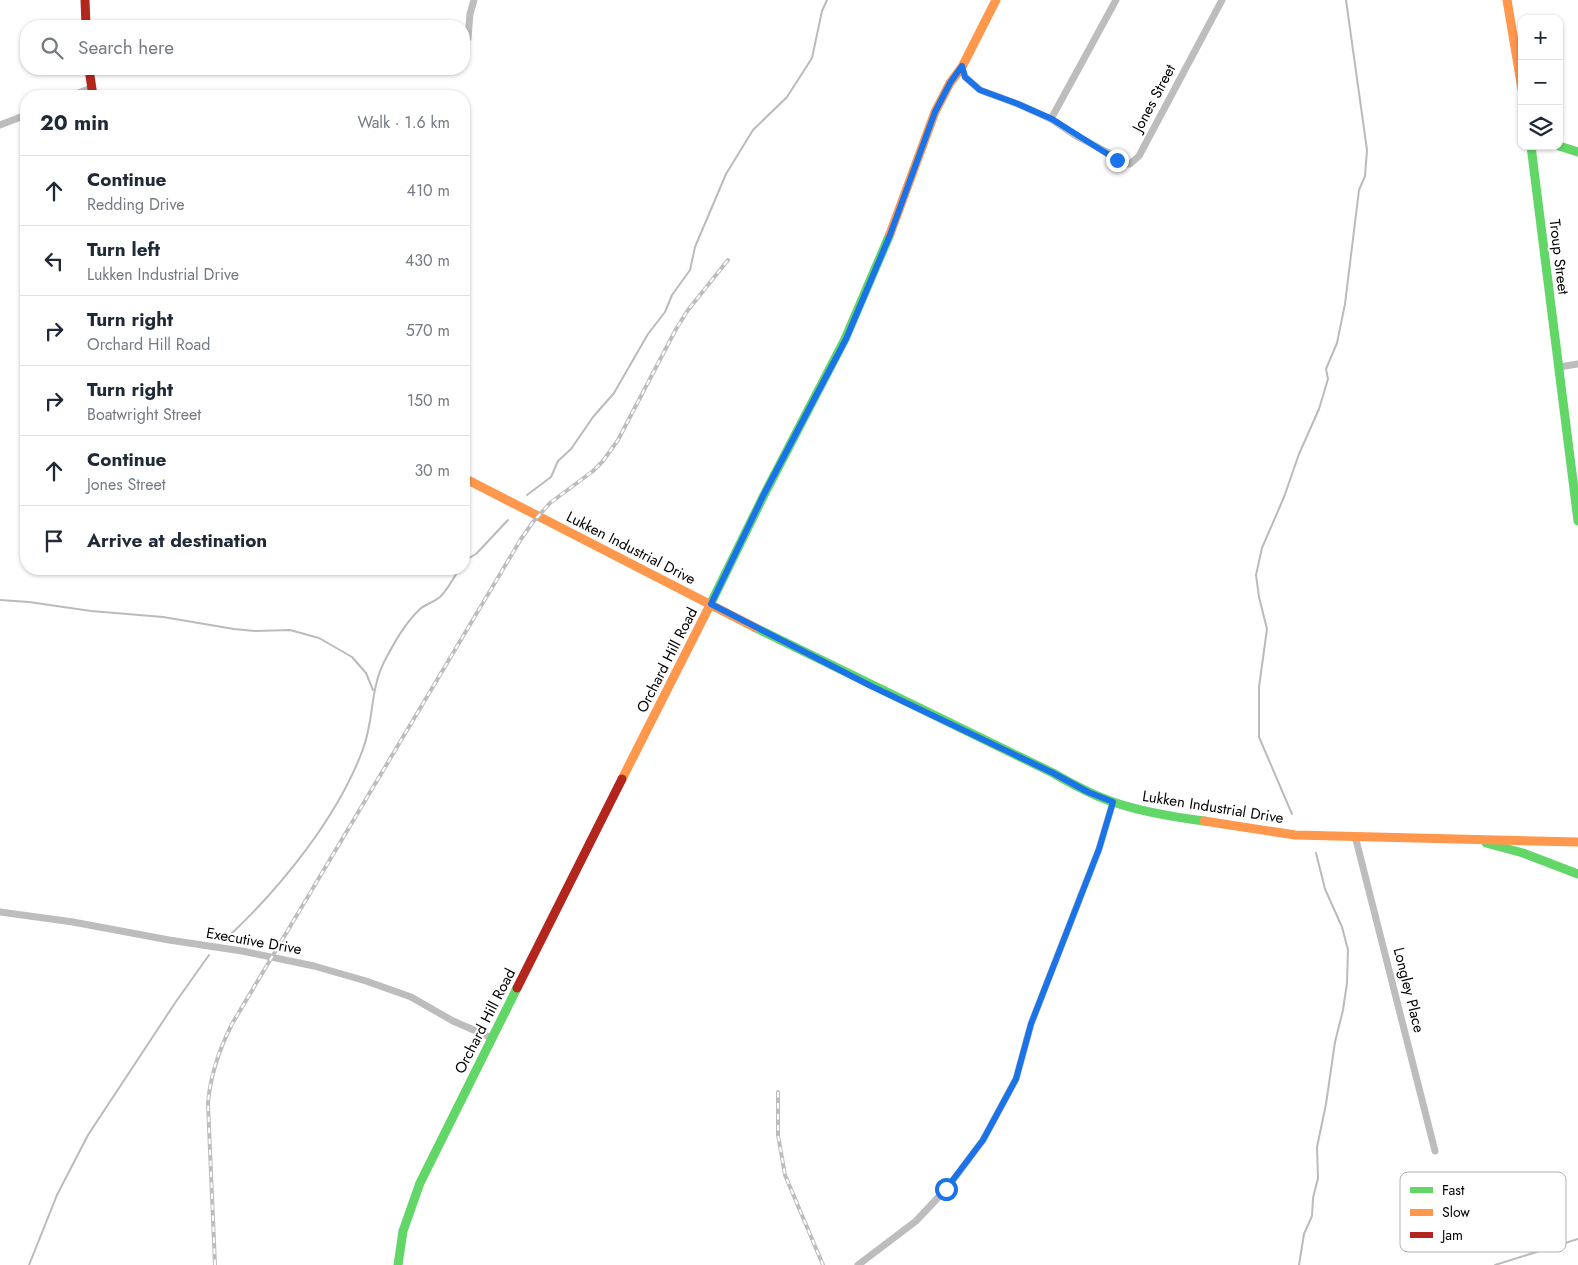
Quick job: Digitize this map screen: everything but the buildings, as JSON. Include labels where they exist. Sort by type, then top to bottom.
[{"type":"street","points":[[85,0],[86,20]]},
{"type":"street","points":[[470,20],[474,0]]},
{"type":"street","name":"Orchard Hill Road","points":[[398,1265],[405,1222],[417,1190],[711,604],[764,494],[846,339],[890,235],[935,112],[950,83],[962,66],[996,0]]},
{"type":"street","points":[[962,66],[965,77],[980,90],[1052,119],[1116,0]]},
{"type":"street","name":"Jones Street","points":[[1052,119],[1124,164],[1130,164],[1139,156],[1222,0]]},
{"type":"street","points":[[1507,0],[1518,65]]},
{"type":"street","points":[[90,75],[92,90]]},
{"type":"street","points":[[0,125],[20,117]]},
{"type":"street","points":[[1563,148],[1578,152]]},
{"type":"street","name":"Troup Street","points":[[1532,150],[1578,521]]},
{"type":"street","points":[[1559,366],[1578,364]]},
{"type":"street","name":"Lukken Industrial Drive","points":[[470,481],[871,686],[1053,773],[1088,792],[1113,802],[1156,814],[1295,835],[1466,839]]},
{"type":"street","points":[[858,1265],[916,1221],[948,1187],[983,1140],[1016,1079],[1031,1024],[1099,849],[1113,802]]},
{"type":"street","name":"Longley Place","points":[[1355,836],[1435,1151]]},
{"type":"street","points":[[1466,839],[1578,842]]},
{"type":"street","points":[[1466,839],[1523,854],[1578,874]]},
{"type":"street","name":"Executive Drive","points":[[0,912],[73,922],[168,940],[242,951],[314,966],[366,980],[411,997],[453,1021],[492,1038]]},
{"type":"waterway","points":[[527,495],[551,477],[558,461],[571,449],[593,417],[614,393],[648,334],[665,312],[672,295],[690,270],[695,247],[726,174],[753,130],[787,97],[812,58],[822,11],[827,0]]},
{"type":"waterway","points":[[1292,814],[1259,737],[1259,687],[1267,629],[1256,575],[1262,548],[1319,409],[1328,379],[1326,369],[1337,343],[1345,304],[1359,190],[1365,176],[1367,150],[1346,0]]},
{"type":"waterway","points":[[470,558],[476,554],[508,520]]},
{"type":"waterway","points":[[229,936],[249,917],[288,873],[306,850],[339,800],[363,749],[369,727],[376,683],[384,662],[409,621],[420,609],[440,597],[455,575]]},
{"type":"waterway","points":[[0,600],[91,611],[163,617],[234,629],[255,631],[290,630],[319,638],[352,657],[366,673],[373,690]]},
{"type":"waterway","points":[[1299,1265],[1304,1234],[1312,1216],[1313,1198],[1318,1178],[1317,1147],[1347,983],[1348,950],[1342,927],[1325,889],[1316,853]]},
{"type":"waterway","points":[[29,1265],[57,1195],[88,1135],[209,955]]},
{"type":"waterway","points":[[1566,1243],[1578,1239]]},
{"type":"waterway","points":[[1495,1265],[1536,1252]]},
{"type":"railway","points":[[215,1265],[208,1104],[216,1063],[232,1024],[521,539],[550,503],[593,471],[603,461],[618,440],[676,329],[688,310],[728,260]]},
{"type":"railway","points":[[778,1092],[778,1135],[785,1175],[823,1265]]},
{"type":"traffic: fast","points":[[1563,147],[1578,152]]},
{"type":"traffic: fast","points":[[1532,150],[1578,521]]},
{"type":"traffic: fast","points":[[710,605],[764,495],[845,339],[890,234]]},
{"type":"traffic: fast","points":[[756,628],[1097,796],[1124,806],[1169,816],[1204,821]]},
{"type":"traffic: fast","points":[[1486,843],[1523,853],[1578,874]]},
{"type":"traffic: fast","points":[[398,1265],[403,1231],[420,1183],[517,988]]},
{"type":"traffic: slow","points":[[890,234],[935,112],[950,83],[962,67],[996,0]]},
{"type":"traffic: slow","points":[[1507,0],[1518,65]]},
{"type":"traffic: slow","points":[[470,481],[756,628]]},
{"type":"traffic: slow","points":[[622,779],[710,605]]},
{"type":"traffic: slow","points":[[1204,821],[1295,835],[1578,842]]},
{"type":"traffic: jam","points":[[85,0],[86,20]]},
{"type":"traffic: jam","points":[[90,75],[92,90]]},
{"type":"traffic: jam","points":[[517,988],[622,779]]},
{"type":"route","points":[[946,1189],[983,1140],[1016,1079],[1031,1024],[1099,849],[1113,802],[1088,792],[1053,773],[871,686],[711,604],[764,494],[846,339],[890,235],[935,112],[950,83],[962,66],[965,77],[980,90],[1052,119],[1117,160]]}]
